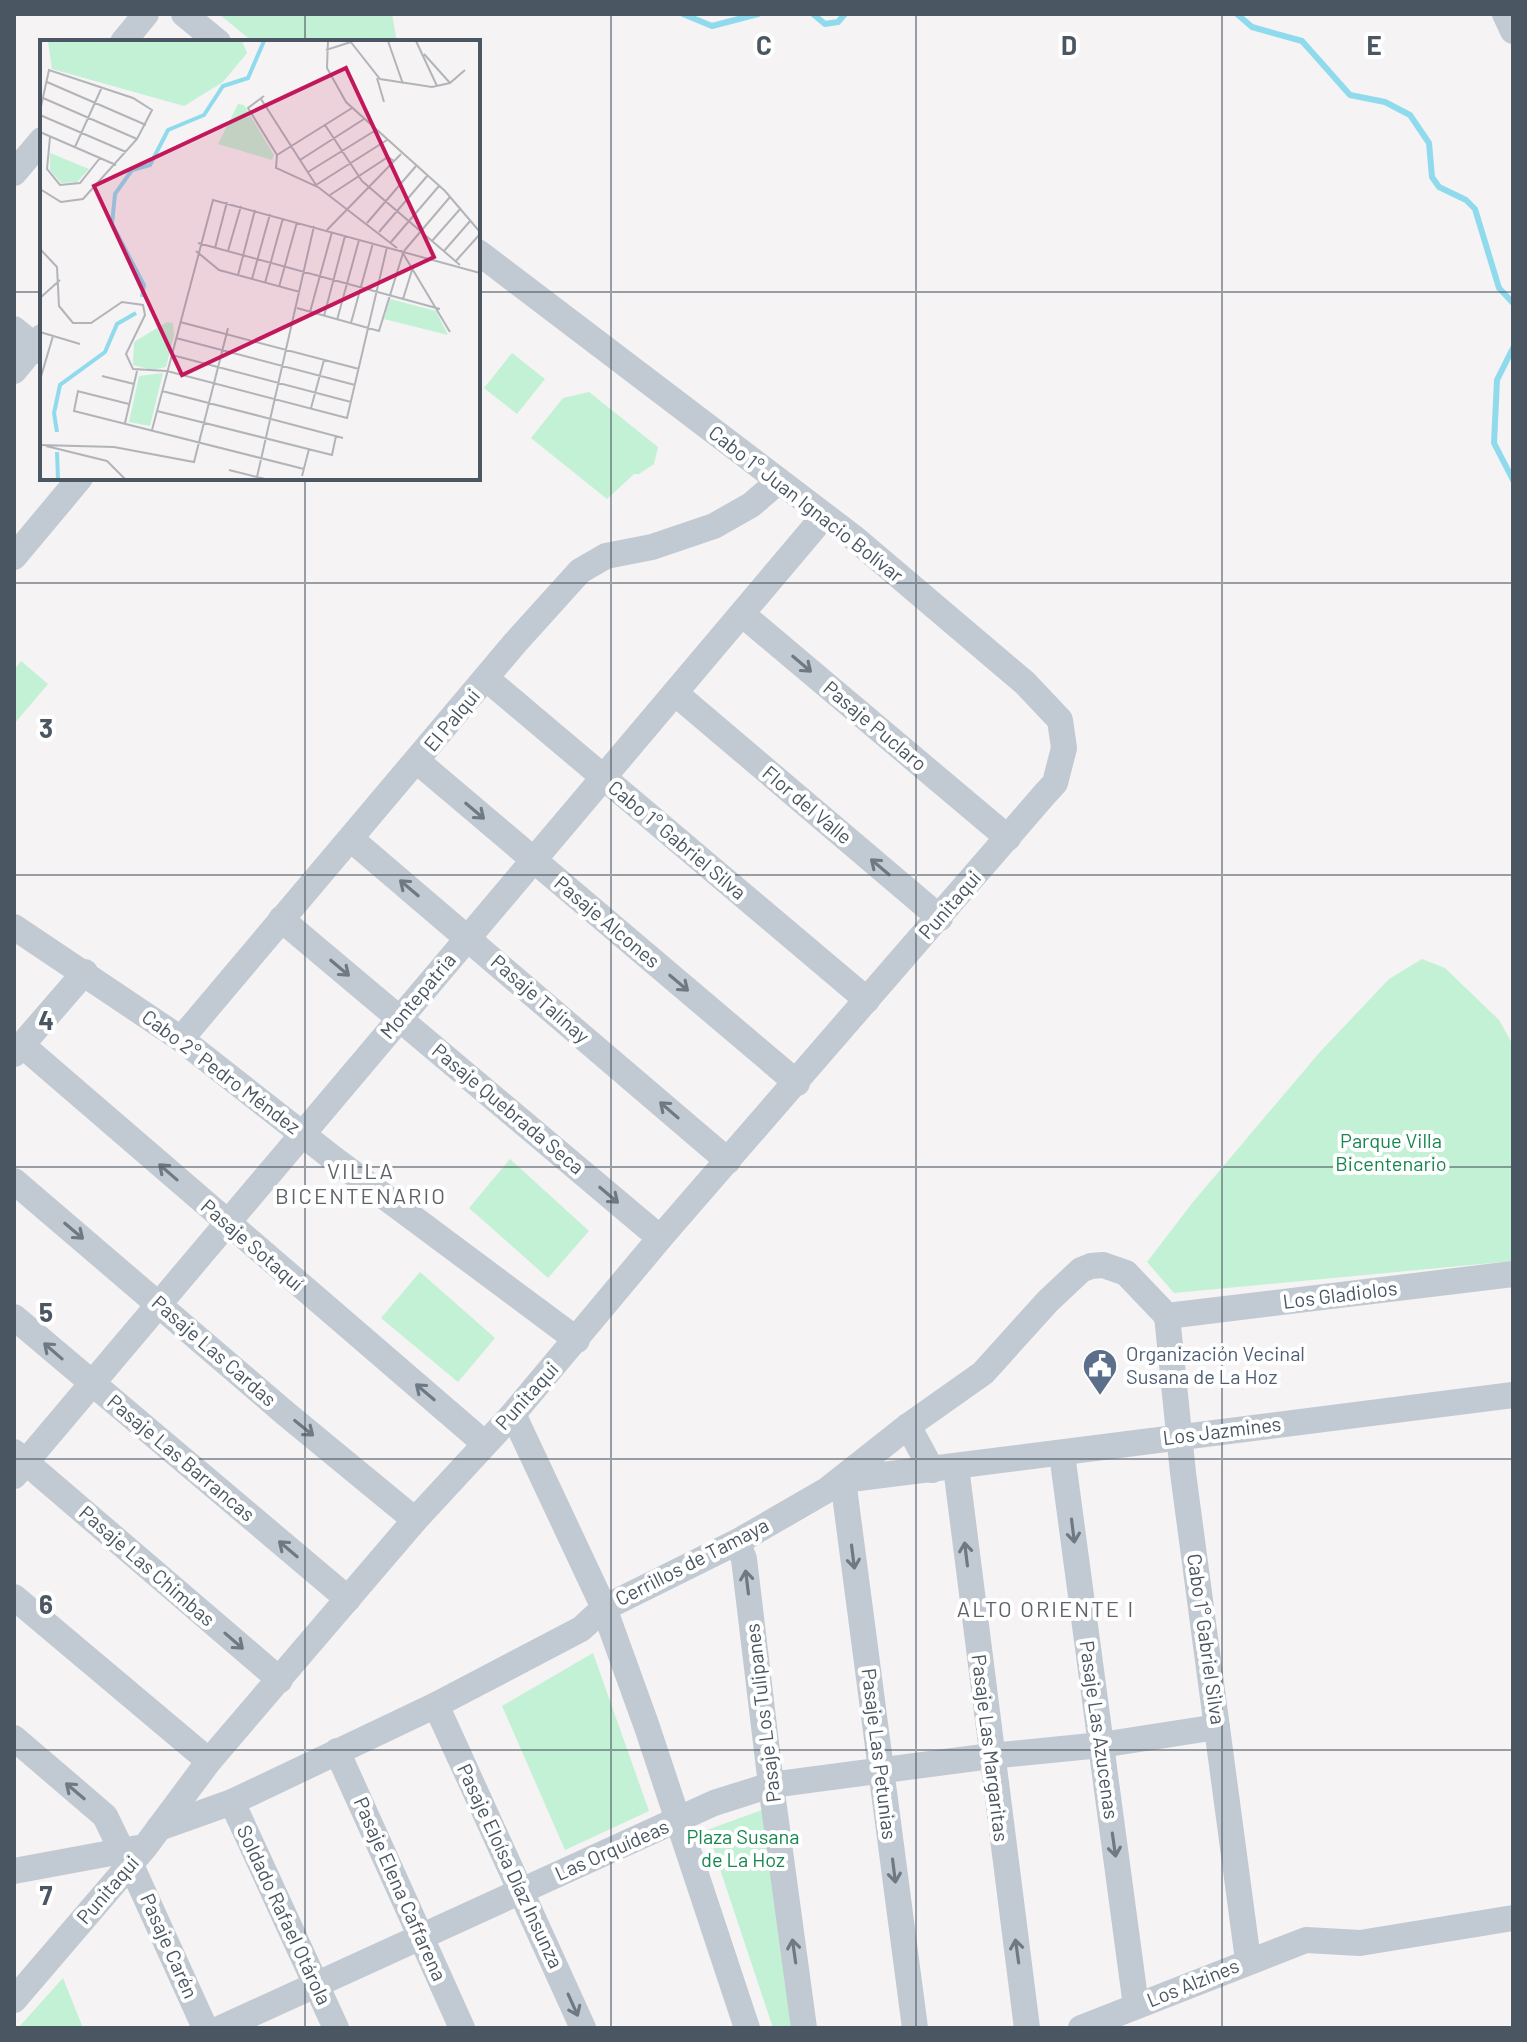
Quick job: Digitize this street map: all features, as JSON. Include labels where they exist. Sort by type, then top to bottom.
[{"type":"street","points":[[125,40],[146,14]]},
{"type":"street","points":[[184,14],[216,40]]},
{"type":"street","points":[[1505,14],[1513,31]]},
{"type":"street","points":[[14,173],[40,142]]},
{"type":"street","name":"Cabo 1° Juan Ignacio Bolívar","points":[[480,254],[853,537],[1025,683],[1060,720],[1064,748],[1055,783],[1044,795]]},
{"type":"street","points":[[14,329],[40,345],[14,371]]},
{"type":"street","points":[[14,557],[78,480]]},
{"type":"street","name":"El Palqui","points":[[181,1039],[570,582],[592,562],[620,552],[669,542],[714,526],[751,505],[779,481]]},
{"type":"street","name":"Montepatria","points":[[18,1464],[93,1383],[824,516]]},
{"type":"street","name":"Pasaje Puclaro","points":[[742,614],[1008,838]]},
{"type":"street","name":"Cabo 1° Gabriel Silva","points":[[487,679],[867,1000]]},
{"type":"street","name":"Flor del Valle","points":[[675,693],[940,918]]},
{"type":"street","name":"Pasaje Alcones","points":[[417,761],[797,1083]]},
{"type":"street","name":"Punitaqui","points":[[14,2000],[209,1761],[415,1520],[513,1414],[660,1238],[1044,795]]},
{"type":"street","name":"Pasaje Talinay","points":[[351,839],[728,1161]]},
{"type":"street","name":"Pasaje Quebrada Seca","points":[[281,919],[660,1238]]},
{"type":"street","name":"Cabo 2° Pedro Méndez","points":[[14,927],[181,1039],[577,1340]]},
{"type":"street","points":[[18,1050],[85,972]]},
{"type":"street","name":"Pasaje Sotaquí","points":[[18,1050],[227,1223],[484,1443]]},
{"type":"street","name":"Pasaje Las Cardas","points":[[14,1181],[415,1520]]},
{"type":"street","name":"Cerrillos de Tamaya","points":[[14,1871],[139,1848],[436,1705],[581,1629],[604,1608],[737,1542],[843,1480],[908,1426],[983,1373],[1048,1301],[1091,1266],[1103,1265],[1126,1273],[1167,1316]]},
{"type":"street","name":"Los Gladiolos","points":[[1167,1316],[1513,1274]]},
{"type":"street","name":"Cabo 1° Gabriel Silva","points":[[1167,1316],[1179,1436],[1248,1960]]},
{"type":"street","name":"Pasaje Las Barrancas","points":[[14,1317],[348,1599]]},
{"type":"street","name":"Los Jazmines","points":[[843,1480],[1513,1395]]},
{"type":"street","points":[[513,1414],[604,1608],[747,2028]]},
{"type":"street","points":[[908,1426],[944,1468]]},
{"type":"street","name":"Pasaje Las Azucenas","points":[[1062,1454],[1136,2006]]},
{"type":"street","name":"Pasaje Las Chimbas","points":[[18,1464],[280,1680]]},
{"type":"street","name":"Pasaje Las Margaritas","points":[[944,1468],[991,1756],[1027,2028]]},
{"type":"street","name":"Pasaje Las Petunias","points":[[843,1480],[915,2028]]},
{"type":"street","name":"Pasaje Los Tulipanes","points":[[737,1542],[744,1559],[804,2028]]},
{"type":"street","points":[[14,1597],[209,1761]]},
{"type":"street","name":"Pasaje Eloísa Díaz Insunza","points":[[436,1705],[583,2028]]},
{"type":"street","name":"Las Orquídeas","points":[[221,2028],[714,1803],[771,1785],[1101,1745],[1217,1727]]},
{"type":"street","name":"Pasaje Carén","points":[[14,1738],[139,1848],[205,2028]]},
{"type":"street","name":"Pasaje Elena Caffarena","points":[[337,1751],[462,2028]]},
{"type":"street","name":"Soldado Rafael Otárola","points":[[232,1802],[336,2028]]},
{"type":"street","name":"Los Alzines","points":[[1081,2028],[1248,1960],[1306,1940],[1360,1943],[1513,1918]]},
{"type":"green space","points":[[219,14],[392,14],[397,40],[251,40]]},
{"type":"green space","points":[[512,353],[545,379],[517,414],[484,388]]},
{"type":"green space","points":[[589,392],[658,447],[654,464],[634,474],[607,499],[531,438],[563,398]]},
{"type":"green space","points":[[21,661],[48,684],[14,724],[14,670]]},
{"type":"green space","name":"Parque Villa Bicentenario","points":[[1422,959],[1445,968],[1499,1020],[1513,1045],[1513,1261],[1174,1293],[1147,1262],[1193,1202],[1319,1053],[1389,979]]},
{"type":"green space","points":[[510,1159],[589,1231],[548,1278],[469,1208]]},
{"type":"green space","points":[[420,1272],[495,1338],[458,1382],[381,1318]]},
{"type":"green space","points":[[593,1653],[649,1811],[565,1850],[502,1706]]},
{"type":"green space","name":"Plaza Susana de La Hoz","points":[[765,1809],[795,2028],[773,2028],[707,1830]]},
{"type":"green space","points":[[63,1978],[83,2028],[18,2028]]},
{"type":"waterway","points":[[683,14],[712,26],[758,14]]},
{"type":"waterway","points":[[813,14],[825,24],[838,22],[845,14]]},
{"type":"waterway","points":[[1237,14],[1252,27],[1302,41],[1350,95],[1385,102],[1410,115],[1429,143],[1432,177],[1439,187],[1466,200],[1475,209],[1499,288],[1513,303]]},
{"type":"waterway","points":[[1513,348],[1497,380],[1494,443],[1513,480]]},
{"type":"place","name":"Organización Vecinal Susana de La Hoz","points":[[1100,1397]]},
{"type":"district","name":"VILLA BICENTENARIO","points":[[361,1184]]},
{"type":"district","name":"ALTO ORIENTE I","points":[[1046,1609]]}]
